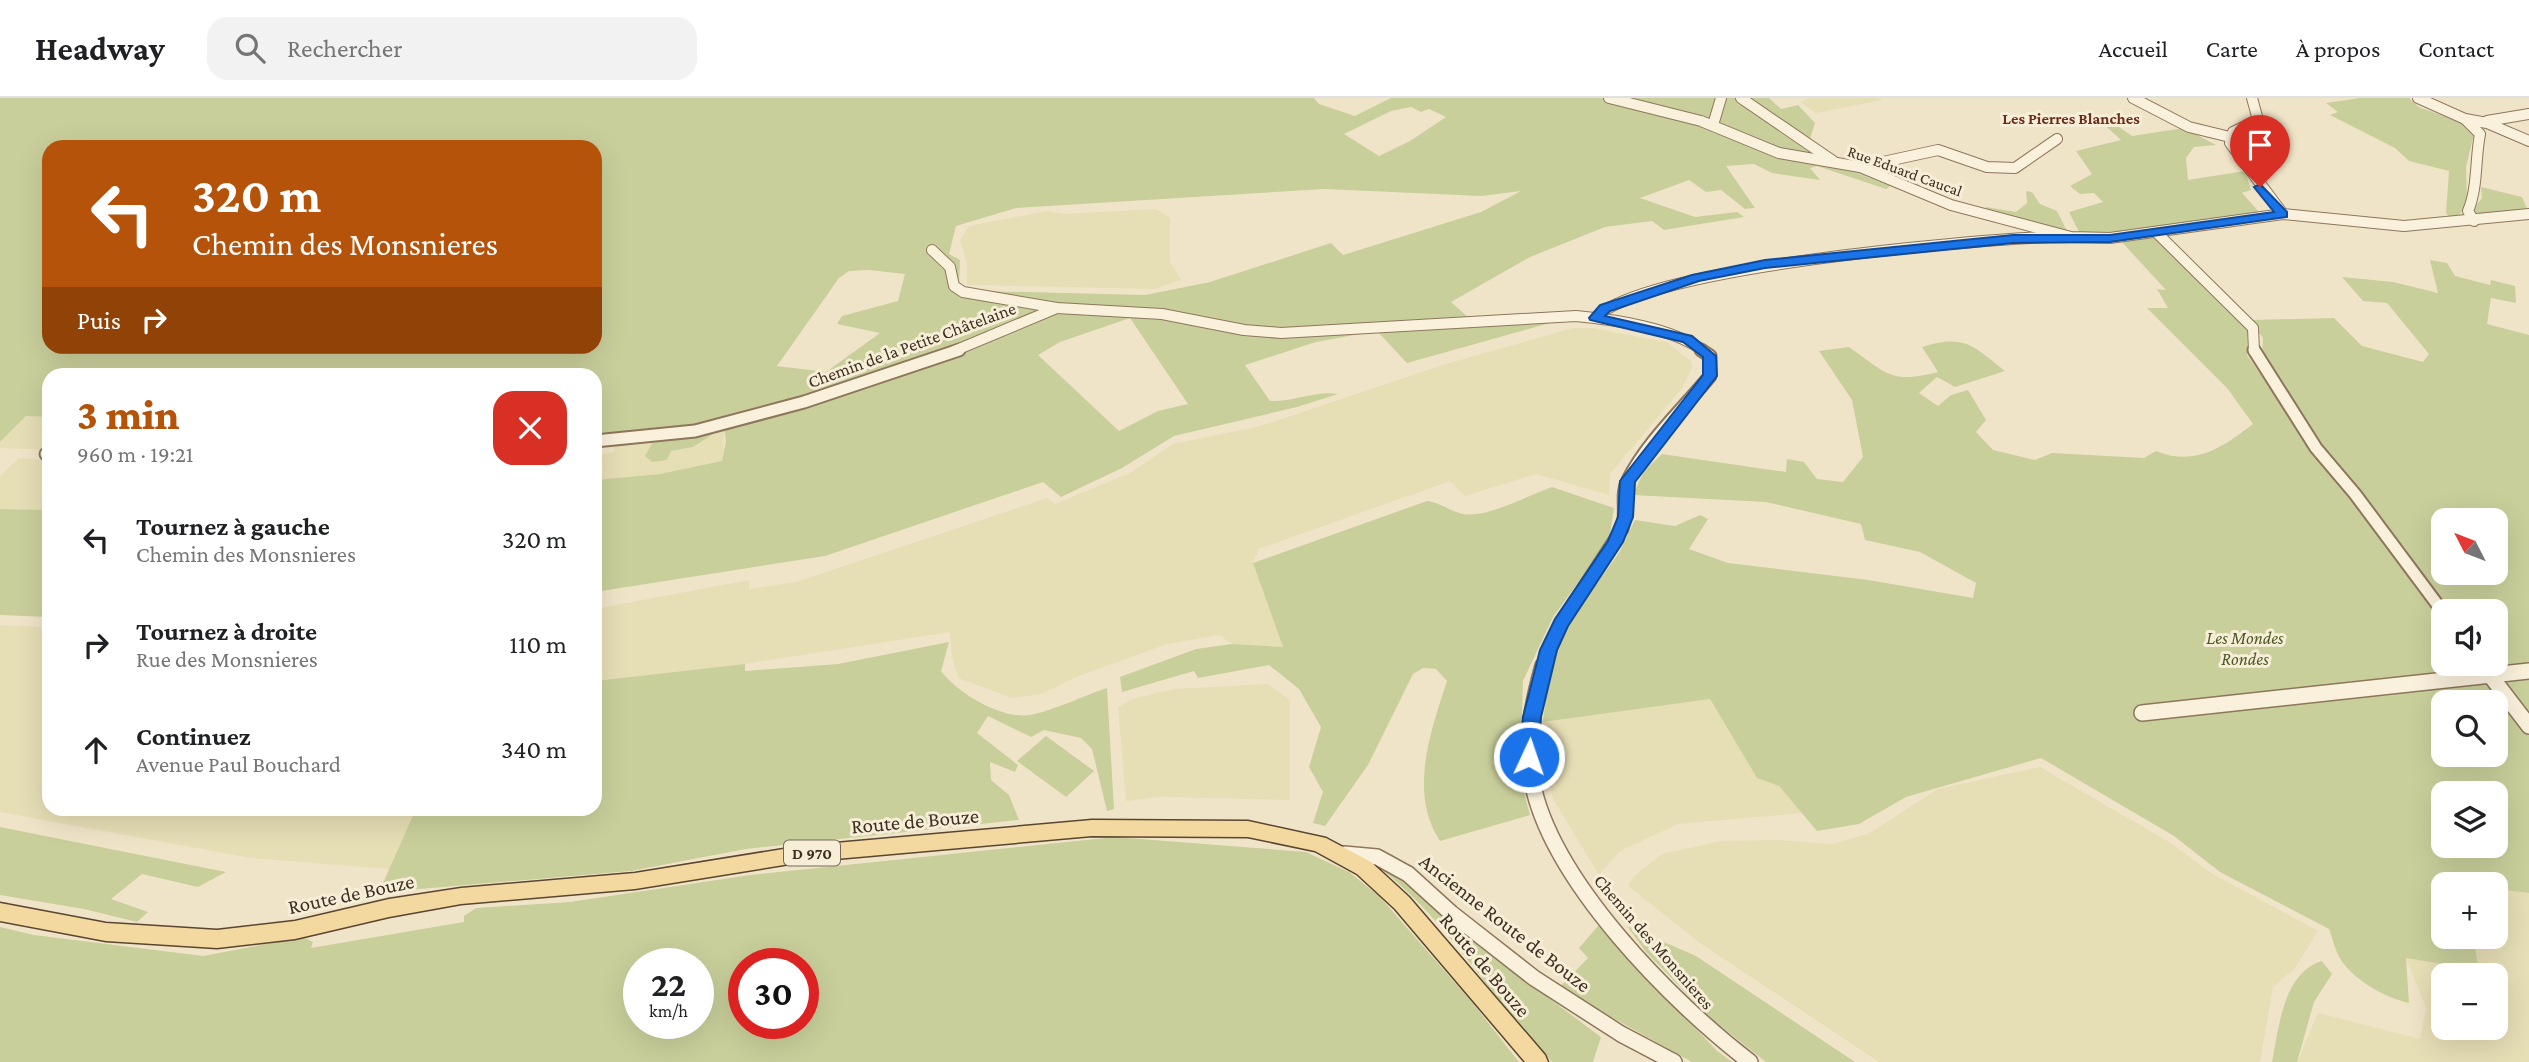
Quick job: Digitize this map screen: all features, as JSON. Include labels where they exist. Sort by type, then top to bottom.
[{"type":"main road","name":"Route de Bouze","points":[[0,912],[106,932],[217,939],[295,930],[389,908],[461,896],[635,881],[802,854],[1092,828],[1248,829],[1310,841],[1342,853],[1364,868],[1402,903],[1538,1062]]},
{"type":"street","name":"Rue Eduard Caucal","points":[[1609,98],[1713,125],[1768,149],[1860,167],[1941,202],[2071,237]]},
{"type":"street","points":[[1713,125],[1721,98]]},
{"type":"street","points":[[1741,98],[1835,162]]},
{"type":"street","points":[[2133,98],[2189,127],[2230,136],[2258,120],[2252,98]]},
{"type":"street","points":[[2418,98],[2465,119],[2482,137],[2474,163],[2475,195],[2468,211],[2474,220]]},
{"type":"street","points":[[2476,128],[2529,114]]},
{"type":"street","points":[[2465,119],[2474,118],[2529,141]]},
{"type":"street","points":[[2230,136],[2232,146],[2249,165],[2260,187],[2283,214]]},
{"type":"street","points":[[1860,167],[1938,150],[1980,165],[2015,167],[2057,139]]},
{"type":"street","points":[[1595,318],[1605,308],[1696,277],[1765,264],[1932,246],[2071,237],[2110,238],[2283,214],[2325,216],[2404,226],[2527,215]]},
{"type":"street","points":[[2157,233],[2253,328],[2254,354],[2316,448],[2362,503],[2433,599]]},
{"type":"street","points":[[932,250],[946,261],[954,286],[963,292],[1057,308]]},
{"type":"street","name":"Chemin des Monsnieres","points":[[1057,308],[1163,314],[1244,330],[1281,332],[1576,316],[1688,339],[1710,356],[1710,376],[1627,481],[1626,517],[1615,542],[1561,623],[1549,650],[1528,739],[1532,784],[1556,843],[1586,892],[1702,1024],[1750,1062]]},
{"type":"street","name":"Chemin de la Petite Châtelaine","points":[[602,440],[695,431],[780,409],[959,350],[1024,325],[1057,308]]},
{"type":"street","points":[[2508,674],[2529,671]]},
{"type":"street","points":[[2142,713],[2490,676],[2529,726]]},
{"type":"street","name":"Ancienne Route de Bouze","points":[[1342,853],[1377,857],[1408,874],[1451,913],[1534,978],[1621,1034],[1674,1062]]},
{"type":"shaded area","points":[[1810,98],[1882,100],[1816,113],[1800,102]]},
{"type":"shaded area","points":[[1156,209],[1170,218],[1170,262],[1181,280],[1154,289],[967,285],[967,264],[960,240],[969,226],[1047,211],[1065,214]]},
{"type":"shaded area","points":[[1573,328],[1592,328],[1666,342],[1691,361],[1692,368],[1682,388],[1610,474],[1609,495],[1536,474],[1465,496],[1450,481],[1259,549],[1253,563],[1283,647],[1232,644],[1219,635],[1167,644],[1079,676],[1041,694],[1012,698],[958,678],[952,657],[950,632],[745,664],[602,680],[602,608],[749,580],[749,589],[796,582],[1047,498],[1055,504],[1130,473],[1173,444],[1261,426],[1446,364]]},
{"type":"shaded area","points":[[27,416],[42,417],[42,450],[0,448],[0,442]]},
{"type":"shaded area","points":[[724,426],[723,461],[660,474],[602,479],[602,455],[614,452],[615,443],[655,438],[671,451],[693,447]]},
{"type":"shaded area","points":[[19,458],[42,460],[42,510],[0,509],[0,476]]},
{"type":"shaded area","points":[[0,625],[41,627],[42,816],[413,816],[390,869],[251,858],[0,812]]},
{"type":"shaded area","points":[[1268,684],[1290,700],[1290,800],[1161,797],[1126,801],[1118,707],[1132,699],[1174,689]]},
{"type":"shaded area","points":[[1710,699],[1757,778],[1779,786],[1802,813],[1678,824],[1620,851],[1599,875],[1553,799],[1544,763],[1550,727],[1543,722]]},
{"type":"shaded area","points":[[2040,767],[2169,842],[2211,873],[2318,931],[2295,968],[2273,987],[2260,1062],[1879,1062],[1700,943],[1628,886],[1634,876],[1662,854],[1722,841],[1778,840],[1832,844],[1868,834],[1938,789]]},
{"type":"shaded area","points":[[2508,890],[2529,893],[2529,1062],[2297,1062],[2318,1013],[2420,1039],[2426,1008],[2406,958],[2439,963],[2431,963],[2431,1040],[2508,1040],[2508,963],[2478,963],[2475,949],[2508,949]]},
{"type":"green space","points":[[0,98],[1314,98],[1319,104],[1355,116],[1391,98],[1769,98],[1781,109],[1798,105],[1815,123],[1810,139],[1843,167],[1890,186],[1886,189],[1817,166],[1810,168],[1820,180],[1772,173],[1754,164],[1726,166],[1755,208],[1745,209],[1721,190],[1706,192],[1689,180],[1640,198],[1695,217],[1737,212],[1744,217],[1664,230],[1652,221],[1605,227],[1530,257],[1451,302],[1470,319],[1561,320],[1407,363],[1377,331],[1316,342],[1245,365],[1270,401],[1338,394],[1297,407],[1174,436],[1122,468],[1061,497],[1043,482],[825,556],[602,591],[602,479],[660,474],[722,461],[726,441],[724,427],[693,447],[671,451],[667,460],[652,462],[645,456],[659,431],[602,435],[602,368],[42,368],[42,417],[26,416],[0,442]],"holes":[[[1411,107],[1421,112],[1429,109],[1446,117],[1410,141],[1379,156],[1344,134],[1391,111]],[[1324,189],[1481,196],[1521,191],[1481,212],[1343,255],[1331,243],[1210,282],[1145,295],[980,291],[959,285],[960,260],[949,254],[956,226],[1016,208]],[[849,271],[905,274],[898,301],[842,316],[837,324],[880,333],[826,372],[777,366],[839,278]],[[1130,318],[1188,404],[1158,411],[1119,431],[1038,355],[1060,342]]]},
{"type":"green space","points":[[2360,98],[2409,98],[2419,107],[2465,124],[2474,133],[2466,167],[2467,201],[2458,218],[2452,219],[2446,213],[2449,171],[2409,161],[2395,148],[2330,115],[2338,112],[2326,103]]},
{"type":"green space","points":[[2106,118],[2132,136],[2184,128],[2216,145],[2194,147],[2186,158],[2188,180],[2245,171],[2251,190],[2242,193],[2260,213],[2107,236],[2081,236],[2069,212],[2103,202],[2094,193],[2080,194],[2070,186],[2092,174],[2076,151],[2121,140],[2099,120]]},
{"type":"green space","points":[[2481,187],[2522,197],[2528,211],[2475,216],[2472,210],[2482,198]]},
{"type":"green space","points":[[2026,191],[2032,192],[2040,204],[2057,211],[2069,235],[1986,211],[1986,207],[2016,212],[2027,203]]},
{"type":"green space","name":"Les Mondes Rondes","points":[[2152,236],[2248,330],[2247,355],[2294,421],[2307,423],[2262,357],[2263,338],[2249,320],[2334,318],[2362,346],[2423,362],[2429,354],[2387,303],[2363,301],[2342,277],[2393,282],[2438,293],[2430,260],[2447,263],[2455,276],[2490,285],[2491,280],[2515,286],[2516,303],[2491,298],[2487,324],[2529,335],[2529,893],[2508,890],[2508,872],[2431,872],[2431,949],[2475,949],[2478,963],[2436,963],[2406,958],[2409,1003],[2381,993],[2347,968],[2339,956],[2329,929],[2220,872],[2174,836],[2041,758],[1906,797],[1859,824],[1817,831],[1779,786],[1757,778],[1710,699],[1543,722],[1549,673],[1563,629],[1619,553],[1635,520],[1675,526],[1700,515],[1708,519],[1689,549],[1728,563],[1868,580],[1973,598],[1976,583],[1920,552],[1865,540],[1861,524],[1766,502],[1633,495],[1644,471],[1662,454],[1786,472],[1787,459],[1804,462],[1817,479],[1843,482],[1863,457],[1852,400],[1819,351],[1849,347],[1881,370],[1910,377],[1938,372],[1922,347],[1948,342],[1967,344],[2005,371],[1955,387],[1937,377],[1919,393],[1938,406],[1951,395],[1968,390],[1986,420],[1976,432],[1993,450],[2035,460],[2052,453],[2144,458],[2156,451],[2183,457],[2196,456],[2231,440],[2253,424],[2227,388],[2147,308],[2168,308],[2157,289],[2166,290],[2120,240]]},
{"type":"green space","points":[[1552,487],[1614,508],[1609,540],[1553,617],[1523,681],[1520,778],[1530,815],[1440,841],[1430,822],[1425,803],[1424,782],[1429,741],[1447,681],[1436,669],[1423,668],[1413,674],[1368,765],[1325,826],[1313,823],[1323,792],[1309,767],[1321,727],[1299,689],[1269,665],[1198,678],[1194,671],[1122,692],[1120,677],[1196,649],[1232,644],[1283,647],[1253,563],[1427,501],[1463,514],[1484,513]]},
{"type":"green space","points":[[0,509],[42,510],[42,617],[0,615]]},
{"type":"green space","points":[[949,642],[941,671],[948,679],[981,703],[993,709],[1019,715],[1040,713],[1107,688],[1114,809],[1107,811],[1092,749],[1081,738],[1044,730],[1031,737],[988,716],[977,733],[1018,765],[1015,772],[990,762],[991,780],[1009,795],[1019,820],[746,849],[631,871],[408,890],[383,883],[413,816],[602,816],[602,680],[745,664],[745,671],[838,664]]},
{"type":"green space","points":[[1046,736],[1094,771],[1066,797],[1017,761]]},
{"type":"green space","points":[[0,827],[226,872],[198,887],[142,874],[111,899],[148,912],[137,922],[84,909],[0,895]]},
{"type":"green space","points":[[1115,837],[1306,852],[1349,872],[1380,897],[1471,1001],[1519,1062],[0,1062],[0,927],[34,935],[203,956],[303,937],[313,942],[311,948],[464,922],[464,916],[476,908],[570,902],[750,875]]},
{"type":"green space","points":[[1383,865],[1426,897],[1483,949],[1601,1037],[1593,1062],[1552,1062],[1428,912],[1380,868]]},
{"type":"green space","points":[[1599,925],[1716,1050],[1732,1062],[1692,1062],[1559,988],[1588,958],[1579,948]]},
{"type":"green space","points":[[1627,926],[1696,956],[1855,1062],[1766,1062],[1708,1016],[1646,952]]},
{"type":"green space","points":[[2322,961],[2332,974],[2314,1002],[2297,1062],[2272,1062],[2281,1018],[2291,989],[2309,967]]},
{"type":"district","name":"Les Pierres Blanches","points":[[2071,118]]},
{"type":"route","points":[[1529,757],[1528,739],[1537,690],[1549,650],[1561,623],[1615,542],[1626,517],[1627,481],[1710,376],[1710,356],[1688,339],[1595,318],[1605,308],[1696,277],[1765,264],[2036,237],[2110,238],[2283,214],[2260,187]]}]
